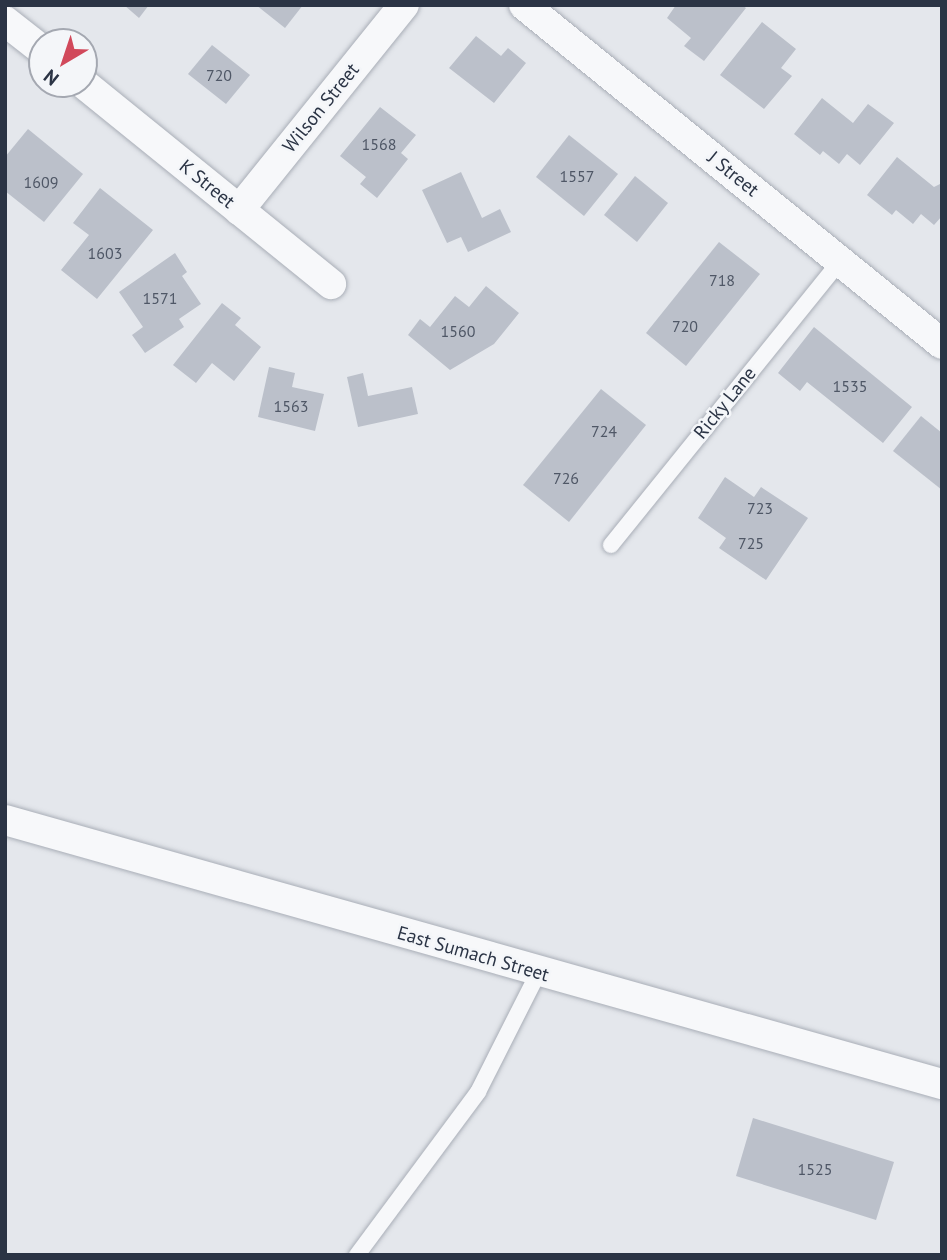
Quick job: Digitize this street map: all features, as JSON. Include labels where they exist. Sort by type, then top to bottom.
[{"type":"street","name":"Wilson Street","points":[[239,210],[404,5]]},
{"type":"street","name":"J Street","points":[[524,5],[942,344]]},
{"type":"street","points":[[5,21],[28,39]]},
{"type":"street","name":"K Street","points":[[98,96],[331,284]]},
{"type":"street","name":"East Sumach Street","points":[[5,820],[538,973],[942,1084]]},
{"type":"lane","name":"Ricky Lane","points":[[611,545],[840,261]]},
{"type":"lane","points":[[357,1255],[478,1092],[538,973]]},
{"type":"building","points":[[124,5],[149,5],[139,18]]},
{"type":"building","points":[[256,5],[303,5],[285,28]]},
{"type":"building","points":[[676,5],[742,5],[746,8],[704,61],[684,46],[691,38],[667,18]]},
{"type":"building","points":[[762,22],[796,49],[781,68],[792,76],[764,109],[720,75]]},
{"type":"building","points":[[476,36],[501,56],[508,48],[526,63],[494,103],[449,68]]},
{"type":"building","points":[[212,45],[250,75],[226,104],[188,74]]},
{"type":"building","points":[[822,98],[853,123],[868,104],[894,123],[860,165],[847,154],[839,164],[823,151],[820,155],[794,134]]},
{"type":"building","points":[[380,107],[416,135],[401,153],[408,159],[377,198],[360,184],[366,177],[340,156]]},
{"type":"building","points":[[28,129],[83,174],[44,222],[5,191],[5,157]]},
{"type":"building","points":[[569,135],[618,174],[584,216],[536,177]]},
{"type":"building","points":[[897,157],[934,187],[942,183],[942,216],[934,225],[921,214],[913,224],[896,210],[892,215],[867,195]]},
{"type":"building","points":[[461,172],[482,218],[500,209],[511,232],[468,252],[461,237],[447,243],[422,190]]},
{"type":"building","points":[[635,176],[668,203],[637,242],[604,215]]},
{"type":"building","points":[[100,188],[153,230],[97,299],[61,270],[89,235],[73,223]]},
{"type":"building","points":[[719,242],[760,274],[686,366],[646,333]]},
{"type":"building","points":[[175,253],[187,272],[182,276],[201,304],[179,319],[184,327],[145,353],[132,335],[143,327],[119,292]]},
{"type":"building","points":[[486,286],[519,313],[494,344],[450,370],[408,335],[420,319],[430,327],[455,296],[469,307]]},
{"type":"building","points":[[222,303],[241,318],[235,325],[261,347],[234,381],[212,363],[196,383],[173,365]]},
{"type":"building","points":[[814,327],[912,407],[883,443],[807,382],[800,391],[778,373]]},
{"type":"building","points":[[269,367],[295,373],[292,387],[324,394],[315,431],[258,417]]},
{"type":"building","points":[[363,373],[368,396],[412,387],[418,414],[358,427],[347,377]]},
{"type":"building","points":[[601,389],[646,425],[569,522],[523,485]]},
{"type":"building","points":[[921,416],[942,433],[942,490],[893,451]]},
{"type":"building","points":[[725,477],[754,497],[761,487],[808,518],[766,580],[719,548],[726,538],[698,518]]},
{"type":"building","points":[[753,1118],[894,1162],[876,1220],[736,1176]]}]
